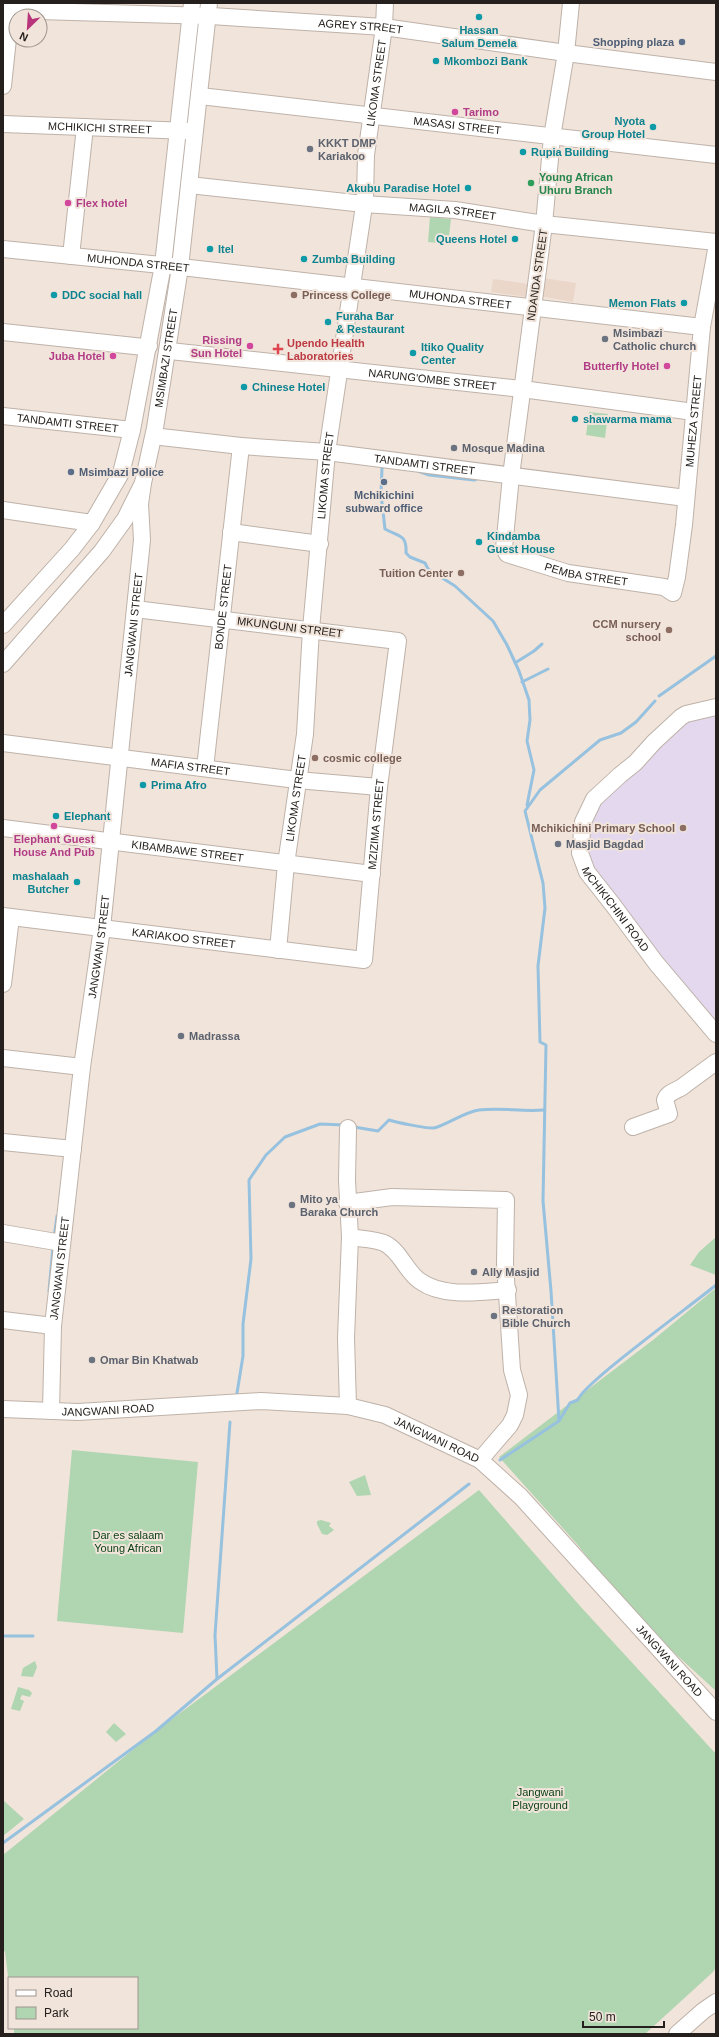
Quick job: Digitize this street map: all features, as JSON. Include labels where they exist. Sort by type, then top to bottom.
[{"type":"street","name":"LIKOMA STREET","points":[[278,950],[286,864],[297,780],[305,734],[311,629],[320,544],[327,452],[364,204],[366,155],[373,116],[384,27],[385,3]]},
{"type":"street","name":"NDANDA STREET","points":[[504,548],[510,476],[544,224],[552,136],[566,53],[571,3]]},
{"type":"street","name":"MSIMBAZI STREET","points":[[6,617],[72,549],[92,523],[121,473],[132,430],[149,346],[162,265],[179,131],[192,9]]},
{"type":"street","name":"AGREY STREET","points":[[7,10],[208,10],[384,27],[566,53],[716,72]]},
{"type":"street","points":[[3,86],[7,10]]},
{"type":"street","name":"MSIMBAZI STREET","points":[[3,664],[102,551],[125,519],[143,483],[155,428],[180,267],[200,96],[208,10]]},
{"type":"street","name":"MASASI STREET","points":[[200,96],[716,155]]},
{"type":"street","name":"MCHIKICHI STREET","points":[[3,124],[196,131]]},
{"type":"street","points":[[71,256],[85,127]]},
{"type":"street","name":"MAGILA STREET","points":[[189,185],[364,204],[455,210],[544,224],[716,242]]},
{"type":"street","name":"MUHONDA STREET","points":[[3,249],[180,267],[702,327]]},
{"type":"street","name":"MUHEZA STREET","points":[[673,593],[677,577],[686,498],[702,327],[716,250]]},
{"type":"street","points":[[3,332],[144,347],[149,346]]},
{"type":"street","name":"NARUNG'OMBE STREET","points":[[170,350],[522,389],[694,412]]},
{"type":"street","name":"TANDAMTI STREET","points":[[3,416],[132,430]]},
{"type":"street","name":"TANDAMTI STREET","points":[[161,437],[241,446],[327,452],[686,498]]},
{"type":"street","name":"BONDE STREET","points":[[205,768],[241,446]]},
{"type":"street","name":"JANGWANI STREET","points":[[51,1411],[53,1326],[82,1067],[102,928],[142,540],[140,504],[143,483]]},
{"type":"street","points":[[3,510],[92,523]]},
{"type":"street","points":[[231,532],[320,544]]},
{"type":"street","name":"PEMBA STREET","points":[[504,548],[507,554],[513,557],[545,568],[588,577],[664,587],[673,593]]},
{"type":"street","name":"MKUNGUNI STREET","points":[[135,609],[222,618],[398,641]]},
{"type":"street","points":[[6,617],[32,630]]},
{"type":"street","name":"MZIZIMA STREET","points":[[364,960],[379,787],[398,641]]},
{"type":"street","name":"MCHIKICHINI ROAD","points":[[716,707],[686,714],[654,742],[636,763],[620,775],[594,799],[583,822],[580,853],[586,872],[613,905],[656,963],[716,1034]]},
{"type":"street","name":"MAFIA STREET","points":[[3,743],[297,780],[379,787]]},
{"type":"street","name":"KIBAMBAWE STREET","points":[[3,828],[372,874]]},
{"type":"street","points":[[3,984],[7,916]]},
{"type":"street","name":"KARIAKOO STREET","points":[[7,916],[364,960]]},
{"type":"street","points":[[3,1058],[82,1067]]},
{"type":"street","points":[[633,1127],[669,1114],[665,1100],[666,1096],[681,1088],[701,1071],[716,1062]]},
{"type":"street","points":[[348,1128],[347,1203],[350,1237],[346,1338],[348,1406]]},
{"type":"street","points":[[3,1142],[73,1149]]},
{"type":"street","points":[[347,1203],[392,1197],[506,1200],[505,1264],[508,1290],[512,1370],[519,1395],[510,1426],[480,1460]]},
{"type":"street","points":[[3,1233],[62,1243]]},
{"type":"street","points":[[350,1237],[384,1243],[394,1251],[420,1281],[432,1286],[448,1291],[468,1293],[508,1290]]},
{"type":"street","points":[[3,1320],[53,1326]]},
{"type":"street","name":"JANGWANI ROAD","points":[[3,1409],[94,1412],[261,1401],[348,1406],[385,1415],[480,1460],[526,1502],[716,1712]]},
{"type":"street","points":[[677,2034],[703,2011],[716,2002]]},
{"type":"shaded area","points":[[543,278],[576,283],[573,302],[540,296]]},
{"type":"shaded area","points":[[493,279],[529,284],[527,297],[491,292]]},
{"type":"shaded area","name":"Mchikichini Primary School","points":[[716,708],[716,1031],[582,862],[585,823],[597,803],[681,719]]},
{"type":"green space","points":[[430,217],[451,219],[448,244],[428,242]]},
{"type":"green space","points":[[589,412],[608,414],[605,438],[586,435]]},
{"type":"green space","points":[[716,1237],[716,1275],[690,1265],[699,1252]]},
{"type":"green space","points":[[716,1288],[716,1691],[668,1647],[644,1628],[577,1544],[499,1457],[653,1340]]},
{"type":"green space","name":"Dar es salaam Young African","points":[[72,1450],[198,1462],[183,1633],[57,1621]]},
{"type":"green space","points":[[365,1475],[371,1495],[357,1496],[349,1482]]},
{"type":"green space","name":"Jangwani Playground","points":[[479,1490],[580,1606],[716,1754],[716,1967],[713,1972],[645,2034],[14,2034],[14,2029],[138,2029],[138,1977],[8,1977],[5,1951],[3,1952],[3,1855],[156,1731]]},
{"type":"green space","points":[[321,1520],[331,1523],[329,1526],[334,1530],[327,1535],[322,1534],[317,1524],[317,1521]]},
{"type":"green space","points":[[35,1661],[37,1667],[33,1677],[21,1676],[23,1668]]},
{"type":"green space","points":[[18,1687],[29,1690],[32,1693],[30,1697],[22,1695],[20,1699],[24,1701],[20,1711],[11,1709]]},
{"type":"green space","points":[[114,1723],[126,1734],[116,1742],[106,1732]]},
{"type":"green space","points":[[4,1801],[24,1819],[3,1836],[3,1802]]},
{"type":"waterway","points":[[385,466],[382,468],[381,494],[385,529],[403,539],[405,542],[406,553],[410,557],[425,563],[428,569],[455,586],[493,621],[507,645],[519,671],[529,700],[530,720],[527,741],[534,770],[527,805]]},
{"type":"waterway","points":[[418,471],[429,475],[474,480],[479,478]]},
{"type":"waterway","points":[[515,663],[542,644]]},
{"type":"waterway","points":[[659,696],[716,656]]},
{"type":"waterway","points":[[522,682],[548,669]]},
{"type":"waterway","points":[[559,1421],[551,1291],[543,1201],[546,1045],[540,1042],[538,966],[545,908],[543,883],[525,811],[540,790],[600,740],[621,733],[636,722],[655,701]]},
{"type":"waterway","points":[[354,1127],[378,1131],[389,1120],[404,1124],[434,1128],[467,1113],[479,1110],[543,1110]]},
{"type":"waterway","points":[[237,1393],[243,1356],[243,1324],[251,1259],[249,1180],[266,1155],[285,1137],[320,1124],[344,1125]]},
{"type":"waterway","points":[[54,1238],[57,1216]]},
{"type":"waterway","points":[[49,1291],[53,1247]]},
{"type":"waterway","points":[[500,1460],[559,1421],[570,1403],[578,1400],[584,1391],[598,1378],[716,1285]]},
{"type":"waterway","points":[[217,1679],[215,1635],[230,1422]]},
{"type":"waterway","points":[[3,1843],[156,1731],[217,1679],[469,1484]]},
{"type":"waterway","points":[[3,1636],[33,1636]]},
{"type":"place","name":"Hassan Salum Demela","points":[[479,17]]},
{"type":"place","name":"Shopping plaza","points":[[682,42]]},
{"type":"place","name":"Mkombozi Bank","points":[[436,61]]},
{"type":"place","name":"Tarimo","points":[[455,112]]},
{"type":"place","name":"Nyota Group Hotel","points":[[653,127]]},
{"type":"place","name":"KKKT DMP Kariakoo","points":[[310,149]]},
{"type":"place","name":"Rupia Building","points":[[523,152]]},
{"type":"place","name":"Young African Uhuru Branch","points":[[531,183]]},
{"type":"place","name":"Akubu Paradise Hotel","points":[[468,188]]},
{"type":"place","name":"Flex hotel","points":[[68,203]]},
{"type":"place","name":"Queens Hotel","points":[[515,239]]},
{"type":"place","name":"Itel","points":[[210,249]]},
{"type":"place","name":"Zumba Building","points":[[304,259]]},
{"type":"place","name":"DDC social hall","points":[[54,295]]},
{"type":"place","name":"Princess College","points":[[294,295]]},
{"type":"place","name":"Memon Flats","points":[[684,303]]},
{"type":"place","name":"Furaha Bar & Restaurant","points":[[328,322]]},
{"type":"place","name":"Msimbazi Catholic church","points":[[605,339]]},
{"type":"place","name":"Rissing Sun Hotel","points":[[250,346]]},
{"type":"place","name":"Upendo Health Laboratories","points":[[278,349]]},
{"type":"place","name":"Itiko Quality Center","points":[[413,353]]},
{"type":"place","name":"Juba Hotel","points":[[113,356]]},
{"type":"place","name":"Butterfly Hotel","points":[[667,366]]},
{"type":"place","name":"Chinese Hotel","points":[[244,387]]},
{"type":"place","name":"shawarma mama","points":[[575,419]]},
{"type":"place","name":"Mosque Madina","points":[[454,448]]},
{"type":"place","name":"Msimbazi Police","points":[[71,472]]},
{"type":"place","name":"Mchikichini subward office","points":[[384,482]]},
{"type":"place","name":"Kindamba Guest House","points":[[479,542]]},
{"type":"place","name":"Tuition Center","points":[[461,573]]},
{"type":"place","name":"CCM nursery school","points":[[669,630]]},
{"type":"place","name":"cosmic college","points":[[315,758]]},
{"type":"place","name":"Prima Afro","points":[[143,785]]},
{"type":"place","name":"Elephant","points":[[56,816]]},
{"type":"place","name":"Elephant Guest House And Pub","points":[[54,826]]},
{"type":"place","name":"Mchikichini Primary School","points":[[683,828]]},
{"type":"place","name":"Masjid Bagdad","points":[[558,844]]},
{"type":"place","name":"mashalaah Butcher","points":[[77,882]]},
{"type":"place","name":"Madrassa","points":[[181,1036]]},
{"type":"place","name":"Mito ya Baraka Church","points":[[292,1205]]},
{"type":"place","name":"Ally Masjid","points":[[474,1272]]},
{"type":"place","name":"Restoration Bible Church","points":[[494,1316]]},
{"type":"place","name":"Omar Bin Khatwab","points":[[92,1360]]}]
